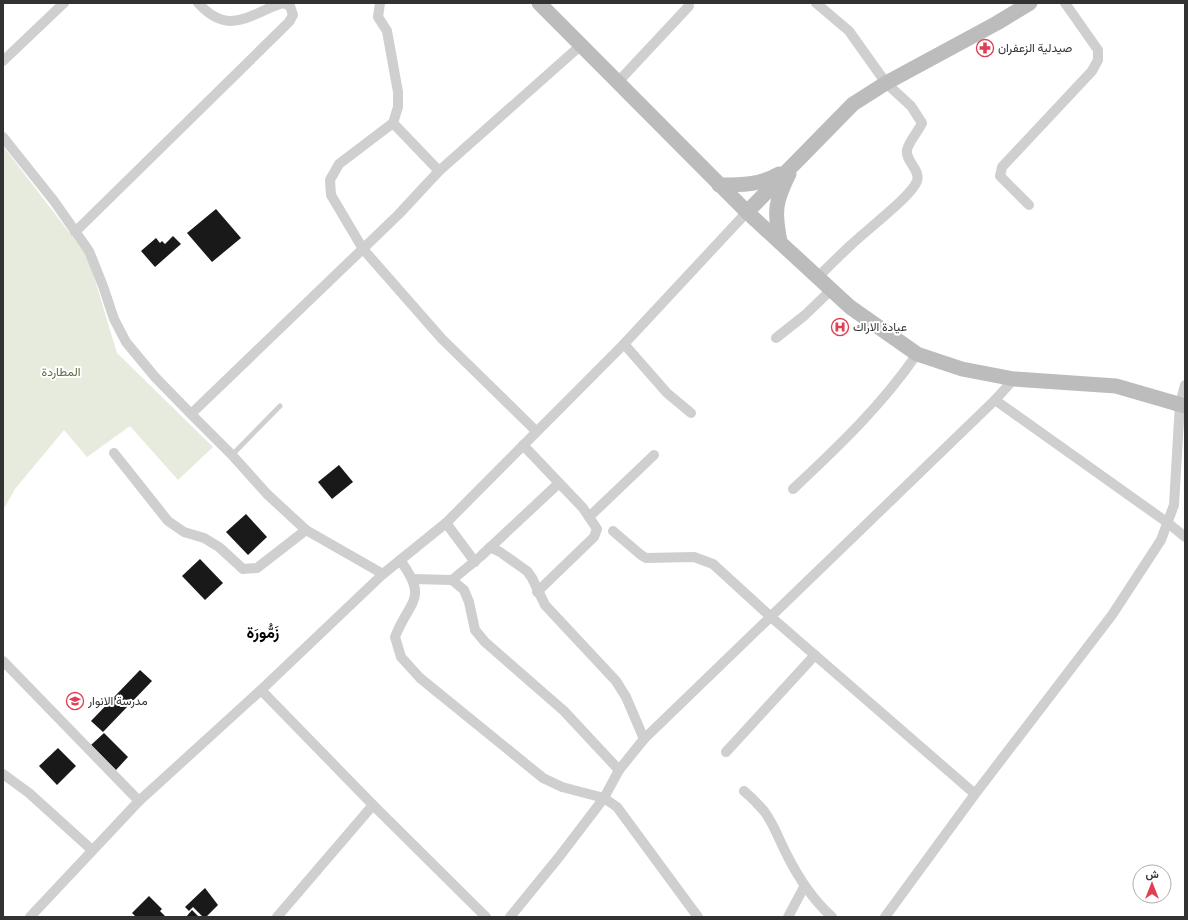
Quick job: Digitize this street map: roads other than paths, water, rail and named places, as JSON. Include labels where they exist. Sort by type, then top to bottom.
[{"type":"street","points":[[3,61],[64,3]]},
{"type":"street","points":[[75,232],[289,22],[293,15],[290,6],[283,3],[260,14],[233,22],[217,18],[198,3]]},
{"type":"street","points":[[380,3],[378,17],[387,30],[398,92],[398,107],[393,123],[339,164],[330,180],[331,195],[362,249],[442,339],[536,431]]},
{"type":"street","points":[[539,3],[580,46],[747,212],[861,316],[916,354],[962,369],[1014,379],[1116,386],[1182,405]]},
{"type":"street","points":[[816,3],[849,31],[886,83],[911,106],[922,123],[907,150],[918,180],[891,211],[852,244],[818,277]]},
{"type":"street","points":[[997,24],[1008,3]]},
{"type":"street","points":[[30,917],[139,801],[261,690],[383,574],[446,523],[624,344],[747,212],[853,104],[886,83],[997,24],[1029,3]]},
{"type":"street","points":[[1029,205],[1004,182],[1000,176],[1002,167],[1092,71],[1098,60],[1098,50],[1065,3]]},
{"type":"street","points":[[617,83],[688,6]]},
{"type":"street","points":[[191,414],[362,249],[439,171],[580,46]]},
{"type":"street","points":[[393,123],[439,171]]},
{"type":"street","points":[[3,137],[54,201],[91,256],[114,319],[126,342],[155,377],[232,455],[266,494],[306,530],[383,574]]},
{"type":"street","points":[[719,185],[755,184],[768,181],[792,165]]},
{"type":"street","points":[[780,242],[776,221],[776,205],[792,165]]},
{"type":"street","points":[[776,338],[805,315],[832,289]]},
{"type":"street","points":[[624,344],[668,393],[691,413]]},
{"type":"street","points":[[793,489],[877,406],[900,379],[916,354]]},
{"type":"street","points":[[510,917],[559,858],[604,798],[620,770],[644,739],[995,400],[1014,379]]},
{"type":"street","points":[[885,917],[975,794],[1112,615],[1161,540],[1174,505],[1185,385]]},
{"type":"street","points":[[995,400],[1168,523],[1185,537]]},
{"type":"street","points":[[523,445],[589,517],[596,529],[594,537],[537,592]]},
{"type":"street","points":[[114,453],[168,521],[184,532],[204,538],[219,546],[243,569],[257,568],[306,530]]},
{"type":"street","points":[[589,517],[654,455]]},
{"type":"street","points":[[452,580],[475,562],[559,483]]},
{"type":"street","points":[[446,523],[475,562]]},
{"type":"street","points":[[613,531],[641,556],[646,558],[694,557],[713,564],[771,617],[975,794]]},
{"type":"street","points":[[490,547],[500,552],[527,572],[532,578],[544,605],[616,681],[626,697],[644,739]]},
{"type":"street","points":[[400,560],[413,579],[416,589],[415,599],[395,637],[402,657],[420,678],[543,778],[562,787],[604,798],[622,813],[698,917]]},
{"type":"street","points":[[413,579],[452,580],[464,590],[469,602],[475,630],[485,642],[564,711],[620,770]]},
{"type":"street","points":[[726,752],[815,654]]},
{"type":"street","points":[[3,662],[139,801]]},
{"type":"street","points":[[261,690],[373,805],[486,917]]},
{"type":"street","points":[[3,774],[30,793],[92,850]]},
{"type":"street","points":[[744,791],[768,817],[804,887],[817,904],[832,917]]},
{"type":"street","points":[[277,917],[373,805]]},
{"type":"street","points":[[788,917],[804,887]]},
{"type":"lane","points":[[232,455],[280,406]]},
{"type":"place","name":"صيدلية الزعفران","points":[[985,48]]},
{"type":"place","name":"عيادة الاراك","points":[[840,327]]},
{"type":"place","name":"مدرسة الانوار","points":[[75,701]]},
{"type":"district","name":"زَمُّورَة","points":[[263,633]]},
{"type":"park label","name":"المطاردة","points":[[61,372]]}]
